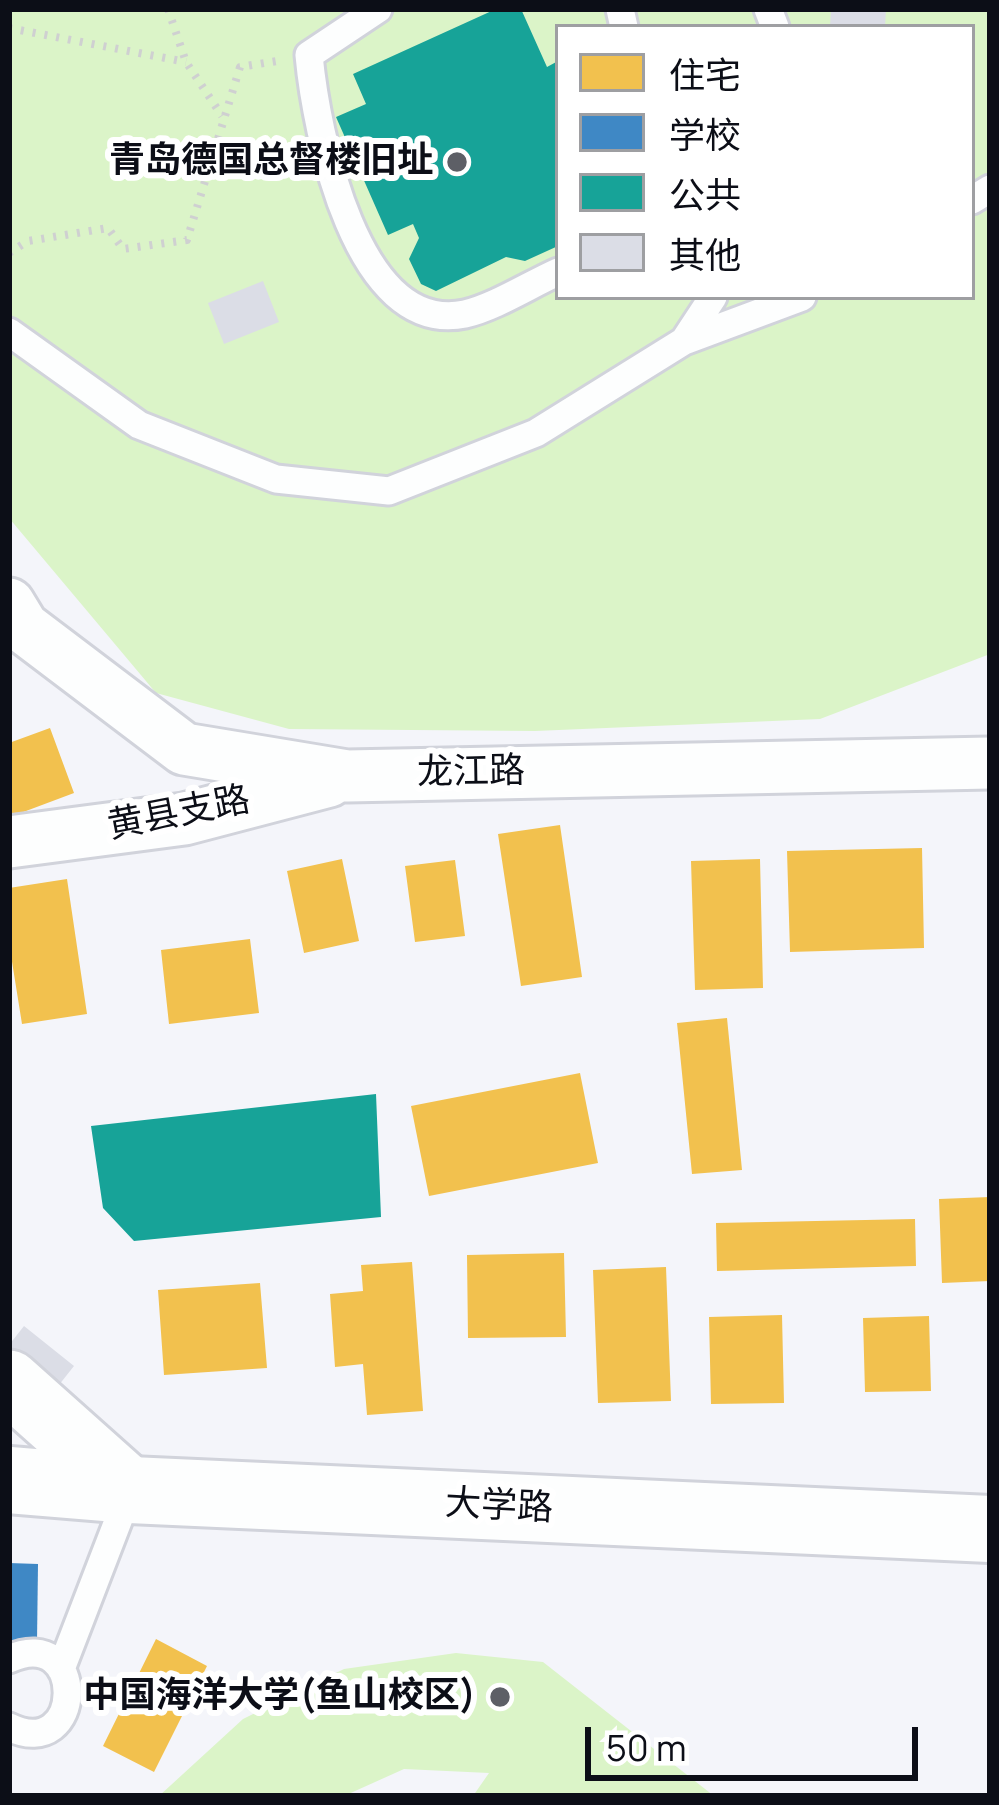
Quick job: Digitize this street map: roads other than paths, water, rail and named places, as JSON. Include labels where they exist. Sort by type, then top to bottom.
[{"type":"main road","name":"大学路","points":[[9,1480],[130,1490],[990,1528]]},
{"type":"street","name":"龙江路","points":[[9,604],[23,627],[184,749],[347,776],[990,763]]},
{"type":"street","name":"黄县支路","points":[[9,842],[184,819],[347,776]]},
{"type":"street","points":[[9,1382],[130,1490]]},
{"type":"lane","points":[[321,9],[348,25]]},
{"type":"lane","points":[[378,9],[348,25],[309,56],[316,126],[372,275],[419,312],[464,314],[555,273]]},
{"type":"lane","points":[[684,341],[711,300]]},
{"type":"lane","points":[[9,332],[139,425],[276,479],[388,491],[536,433],[684,341],[794,300]]},
{"type":"lane","points":[[11,1732],[42,1731],[62,1717],[69,1692],[62,1669],[130,1490]]},
{"type":"lane","points":[[9,1659],[39,1654],[62,1669]]},
{"type":"place","name":"青岛德国总督楼旧址","points":[[457,162]]},
{"type":"place","name":"中国海洋大学(鱼山校区)","points":[[500,1697]]}]
